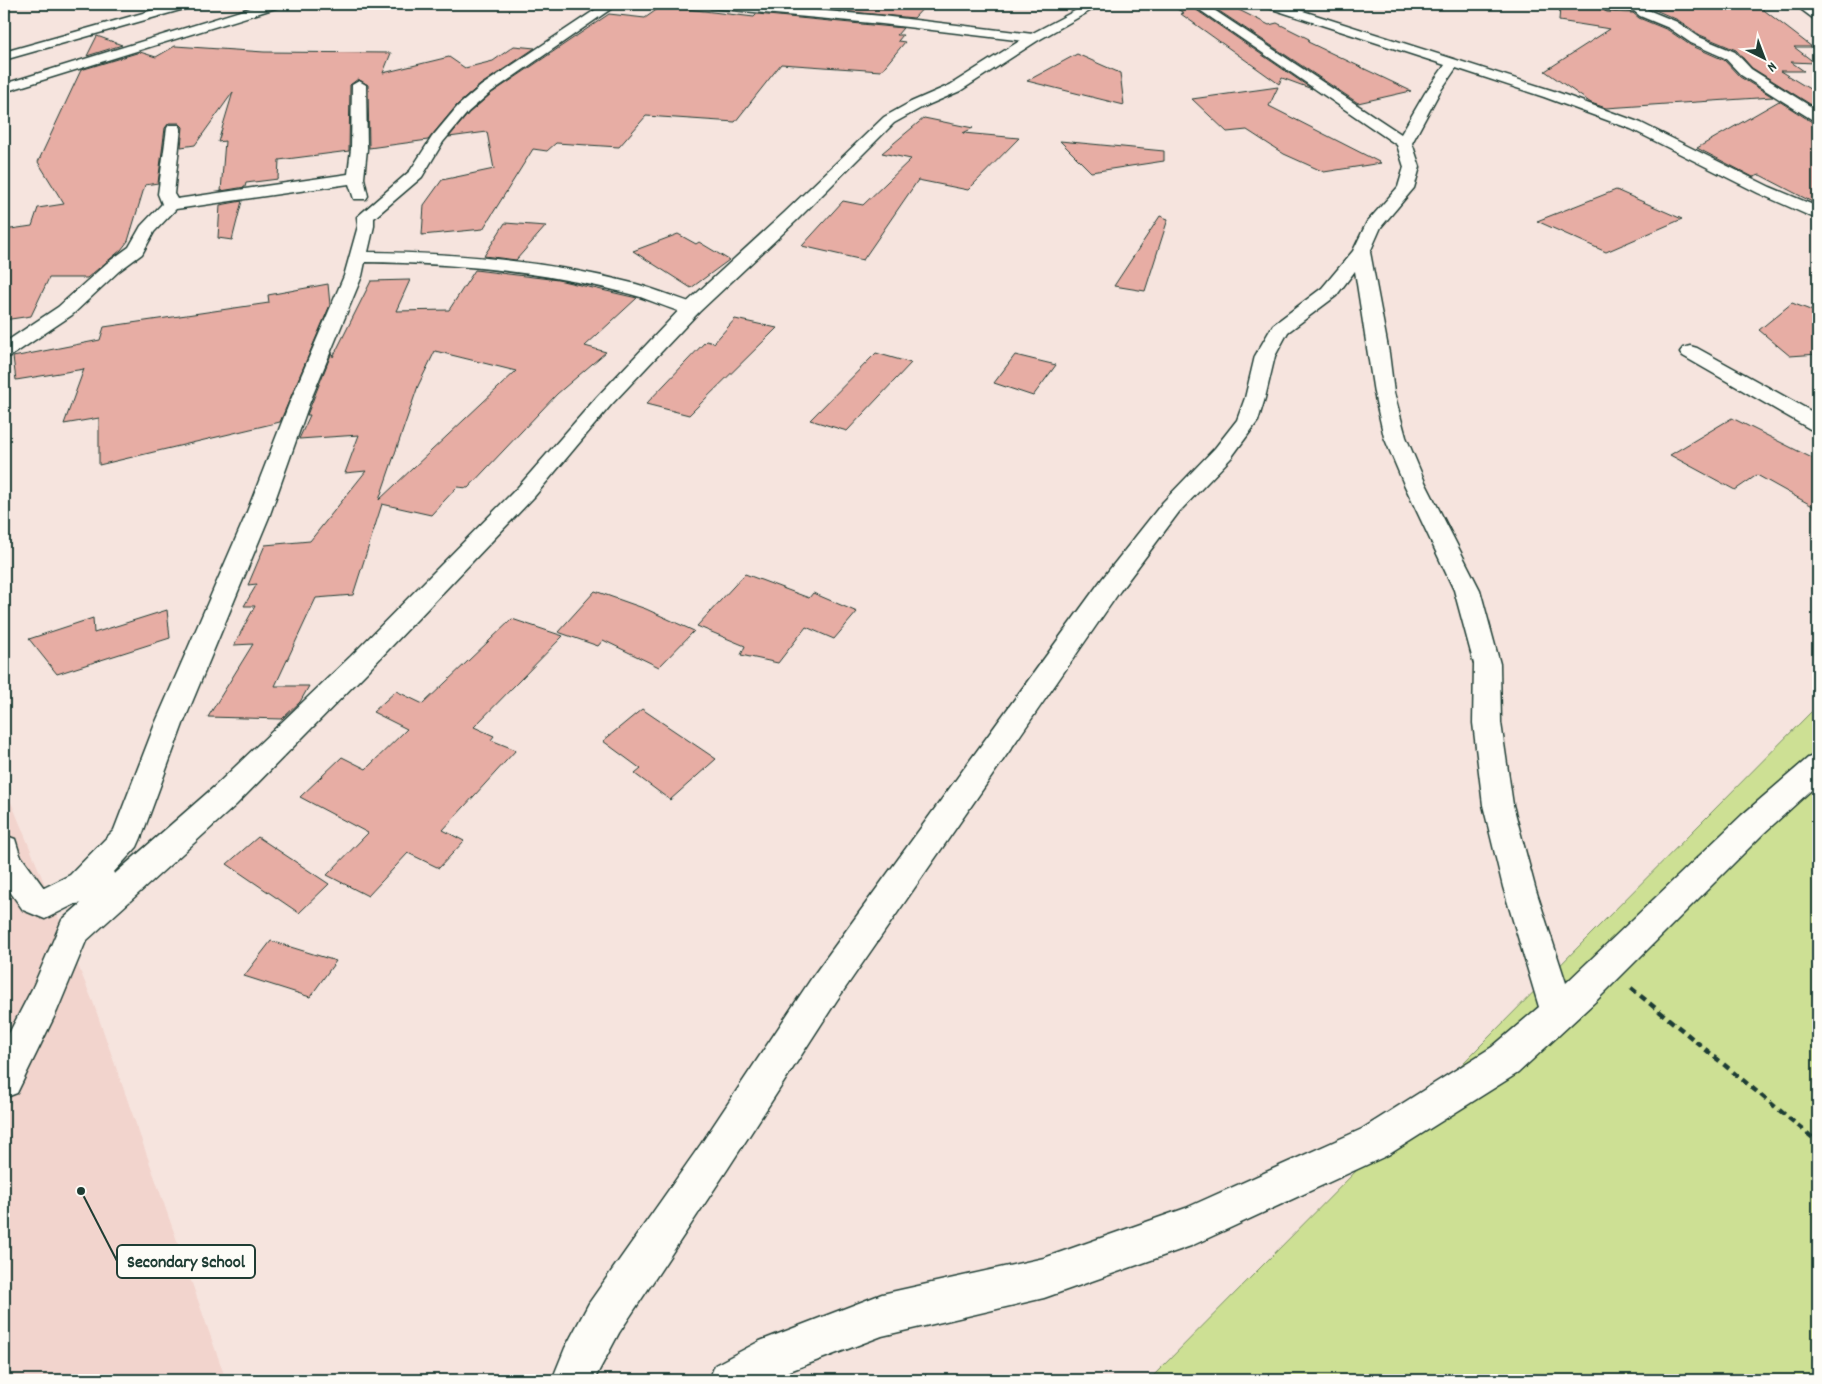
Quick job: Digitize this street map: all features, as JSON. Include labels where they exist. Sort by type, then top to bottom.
[{"type":"street","points":[[4,56],[188,4]]},
{"type":"street","points":[[4,88],[275,4]]},
{"type":"street","points":[[365,217],[416,174],[437,140],[463,109],[486,89],[612,4]]},
{"type":"street","points":[[710,4],[747,5],[1033,38]]},
{"type":"street","points":[[74,931],[225,796],[360,663],[526,492],[604,401],[691,309],[790,217],[889,120],[916,104],[955,88],[1033,38],[1096,4]]},
{"type":"street","points":[[573,1380],[580,1362],[604,1318],[825,988],[1111,585],[1171,507],[1223,453],[1247,421],[1255,398],[1265,356],[1280,330],[1329,292],[1361,252],[1373,226],[1406,188],[1412,167],[1404,143],[1197,4]]},
{"type":"street","points":[[1270,4],[1549,94],[1636,126],[1764,190],[1818,213]]},
{"type":"street","points":[[1600,4],[1625,8],[1634,5],[1644,13],[1673,25],[1698,42],[1730,55],[1746,72],[1818,116]]},
{"type":"street","points":[[1800,4],[1818,16]]},
{"type":"street","points":[[1404,143],[1432,93],[1452,64]]},
{"type":"street","points":[[76,890],[126,838],[169,724],[257,517],[299,404],[353,276],[366,226],[356,178],[359,149],[359,85]]},
{"type":"street","points":[[171,205],[166,194],[174,128]]},
{"type":"street","points":[[4,352],[65,311],[113,267],[136,250],[147,230],[171,205],[356,178]]},
{"type":"street","points":[[1361,252],[1384,393],[1395,438],[1467,590],[1473,608],[1487,664],[1487,723],[1498,805],[1519,887],[1558,1013]]},
{"type":"street","points":[[358,257],[429,258],[505,265],[623,286],[691,309]]},
{"type":"street","points":[[1690,352],[1818,424]]},
{"type":"street","points":[[730,1380],[775,1356],[882,1315],[1044,1278],[1200,1222],[1375,1142],[1505,1060],[1606,968],[1753,824],[1818,766]]},
{"type":"street","points":[[4,848],[6,859],[34,900],[40,903],[53,901],[80,885],[76,890]]},
{"type":"street","points":[[4,1080],[45,999],[74,931],[117,887],[76,890]]},
{"type":"path","points":[[1606,968],[1818,1142]]},
{"type":"shaded area","points":[[4,785],[93,1002],[226,1380],[4,1380]]},
{"type":"green space","points":[[1818,705],[1818,1380],[1149,1380]]},
{"type":"building","points":[[805,4],[927,4],[914,18],[800,7]]},
{"type":"building","points":[[1227,4],[1269,25],[1277,23],[1309,39],[1308,42],[1411,91],[1358,103],[1210,5]]},
{"type":"building","points":[[1756,4],[1812,47],[1794,47],[1815,63],[1791,62],[1804,71],[1780,71],[1818,94],[1818,109],[1752,68],[1736,50],[1700,35],[1678,20],[1644,5]]},
{"type":"building","points":[[662,6],[754,17],[757,14],[903,28],[897,35],[903,35],[898,41],[905,42],[881,71],[781,64],[735,122],[646,116],[619,147],[556,143],[547,151],[533,149],[483,229],[422,235],[424,205],[442,180],[494,169],[487,132],[449,137],[469,113],[492,93],[609,14],[645,18]]},
{"type":"building","points":[[1593,6],[1607,12],[1633,13],[1639,18],[1668,30],[1690,45],[1724,60],[1740,77],[1773,97],[1606,108],[1591,103],[1545,71],[1610,29],[1559,21],[1560,7]]},
{"type":"building","points":[[1192,7],[1312,89],[1282,78],[1279,84],[1181,14],[1184,13],[1177,9]]},
{"type":"building","points":[[97,36],[122,45],[87,56]]},
{"type":"building","points":[[175,46],[264,52],[391,53],[383,73],[449,57],[465,68],[493,61],[514,46],[535,48],[480,85],[457,105],[428,140],[369,148],[368,85],[358,79],[350,85],[349,151],[279,160],[278,179],[246,183],[245,187],[221,191],[225,141],[218,142],[233,92],[195,145],[181,147],[183,127],[179,123],[169,123],[165,128],[158,183],[145,185],[128,241],[121,250],[87,278],[49,278],[31,316],[4,320],[4,230],[32,226],[38,208],[64,204],[38,162],[81,70],[140,52],[156,57]]},
{"type":"building","points":[[1077,54],[1120,73],[1124,105],[1027,81]]},
{"type":"building","points":[[1278,87],[1269,106],[1381,163],[1324,172],[1284,154],[1247,130],[1227,132],[1192,99]]},
{"type":"building","points":[[1779,101],[1812,122],[1818,123],[1818,205],[1760,175],[1753,177],[1697,148]]},
{"type":"building","points":[[924,118],[973,128],[963,133],[1019,138],[968,190],[918,180],[863,260],[802,246],[843,201],[863,205],[911,159],[882,153]]},
{"type":"building","points":[[1060,141],[1164,151],[1164,161],[1091,172]]},
{"type":"building","points":[[1616,190],[1682,219],[1606,252],[1537,221]]},
{"type":"building","points":[[242,201],[232,240],[218,238],[220,205]]},
{"type":"building","points":[[1160,216],[1168,219],[1145,291],[1114,286]]},
{"type":"building","points":[[505,223],[546,226],[516,260],[484,256]]},
{"type":"building","points":[[678,234],[696,244],[699,242],[729,260],[691,288],[633,251]]},
{"type":"building","points":[[475,270],[558,280],[637,298],[585,346],[606,352],[557,394],[468,488],[457,487],[431,515],[382,504],[353,595],[316,598],[275,686],[309,686],[300,702],[282,719],[208,717],[253,644],[234,645],[255,606],[244,606],[257,584],[248,585],[265,545],[310,541],[366,471],[345,473],[359,435],[299,439],[310,415],[307,415],[332,352],[333,357],[371,281],[410,280],[396,311],[449,310]],"holes":[[[435,351],[516,371],[379,500],[418,386]]]},
{"type":"building","points":[[328,284],[330,305],[280,422],[99,465],[99,418],[64,424],[84,369],[16,380],[13,357],[100,340],[104,327],[269,303],[268,295]]},
{"type":"building","points":[[1792,303],[1818,313],[1818,354],[1790,356],[1759,330]]},
{"type":"building","points":[[735,319],[777,328],[689,415],[646,404],[706,341],[714,343]]},
{"type":"building","points":[[876,353],[911,363],[847,431],[810,420]]},
{"type":"building","points":[[1015,355],[1056,365],[1033,396],[994,383]]},
{"type":"building","points":[[1732,418],[1818,461],[1818,509],[1757,475],[1735,490],[1670,455]]},
{"type":"building","points":[[745,574],[809,598],[813,593],[857,612],[834,639],[806,627],[778,663],[741,655],[745,646],[697,626]]},
{"type":"building","points":[[595,591],[646,609],[694,631],[659,667],[603,640],[598,646],[558,632]]},
{"type":"building","points":[[167,610],[170,638],[57,674],[29,639],[93,618],[94,633]]},
{"type":"building","points":[[512,619],[563,636],[474,727],[494,736],[491,740],[516,750],[443,830],[464,841],[439,868],[408,853],[368,896],[327,875],[368,833],[300,797],[342,757],[366,769],[407,729],[373,712],[396,691],[423,704]]},
{"type":"building","points":[[642,709],[716,759],[670,800],[635,774],[641,769],[603,741]]},
{"type":"building","points":[[258,837],[329,884],[299,913],[227,864]]},
{"type":"building","points":[[271,941],[336,961],[310,997],[244,976]]},
{"type":"place","name":"Secondary School","points":[[81,1191]]}]
